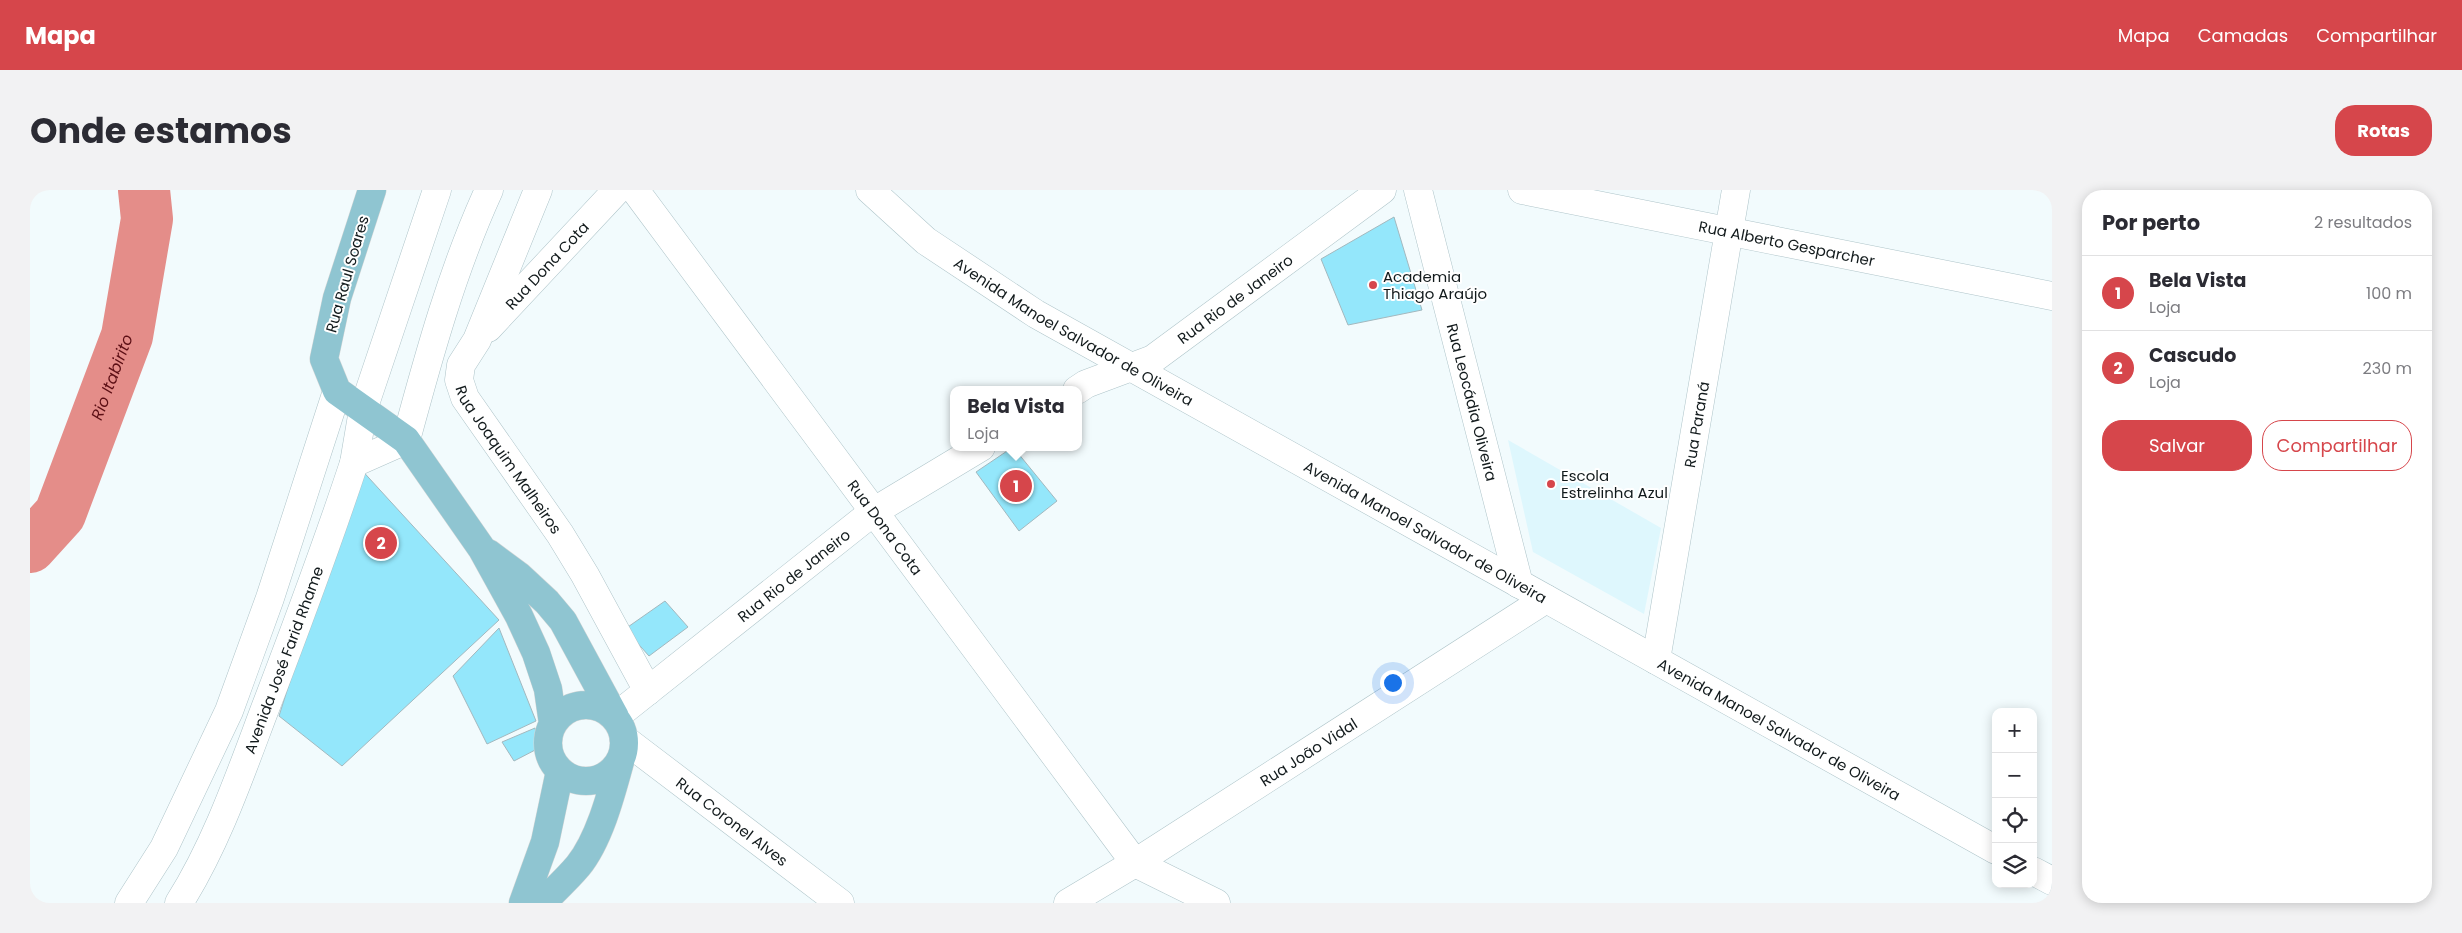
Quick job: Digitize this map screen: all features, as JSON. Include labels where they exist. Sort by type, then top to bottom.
[{"type":"main road","name":"Rua Raul Soares","points":[[337,391],[324,359],[337,298],[372,190]]},
{"type":"main road","points":[[337,391],[406,440],[482,549],[519,616],[536,653],[548,689],[553,724]]},
{"type":"main road","points":[[482,549],[519,576],[547,602],[563,621],[620,736],[617,764],[608,774],[596,780],[584,781],[571,778],[560,771],[552,760],[548,748],[548,735],[553,724],[570,708],[594,705],[605,710],[620,736],[612,789],[590,844],[578,866],[542,903]]},
{"type":"main road","points":[[523,903],[545,842],[560,771]]},
{"type":"street","name":"Avenida José Farid Rhame","points":[[179,903],[189,887],[234,791],[330,536],[354,463],[363,410],[437,190]]},
{"type":"street","points":[[354,463],[406,440],[434,334],[471,228],[489,190]]},
{"type":"street","name":"Rua Joaquim Malheiros","points":[[538,190],[476,340],[466,356],[459,373],[459,380],[465,398],[560,534],[648,691]]},
{"type":"street","name":"Rua Dona Cota","points":[[476,340],[617,190]]},
{"type":"street","name":"Rua Dona Cota","points":[[636,190],[1135,863]]},
{"type":"street","name":"Avenida Manoel Salvador de Oliveira","points":[[870,190],[926,241],[1036,314],[1992,848]]},
{"type":"street","name":"Rua Rio de Janeiro","points":[[1082,388],[1153,359],[1382,190]]},
{"type":"street","name":"Rua Leocádia Oliveira","points":[[1418,190],[1520,584]]},
{"type":"street","name":"Rua Alberto Gesparcher","points":[[1522,190],[2052,296]]},
{"type":"street","name":"Rua Paraná","points":[[1656,660],[1736,190]]},
{"type":"street","points":[[129,903],[164,848],[229,711],[270,598],[337,391]]},
{"type":"street","name":"Rua Rio de Janeiro","points":[[620,736],[648,691],[873,512],[974,451]]},
{"type":"street","name":"Rua João Vidal","points":[[1068,903],[1135,863],[1546,599]]},
{"type":"street","name":"Rua Coronel Alves","points":[[620,736],[840,903]]},
{"type":"street","points":[[1135,863],[1216,903]]},
{"type":"street","points":[[2037,872],[2052,881]]},
{"type":"shaded area","name":"Escola Estrelinha Azul","points":[[1508,440],[1661,528],[1644,614],[1533,552]]},
{"type":"building","name":"Academia Thiago Araújo","points":[[1394,217],[1422,310],[1348,325],[1321,259]]},
{"type":"building","points":[[1007,451],[1016,451],[1057,501],[1019,531],[976,472]]},
{"type":"building","points":[[358,466],[499,620],[342,766],[279,716]]},
{"type":"building","points":[[665,601],[688,627],[649,656],[625,629]]},
{"type":"building","points":[[499,628],[536,721],[487,744],[453,676]]},
{"type":"building","points":[[535,728],[539,748],[514,761],[502,742]]},
{"type":"waterway","name":"Rio Itabirito","points":[[30,547],[60,514],[127,336],[147,219],[144,190]]},
{"type":"place","name":"Academia Thiago Araújo","points":[[1373,285]]},
{"type":"place","name":"Escola Estrelinha Azul","points":[[1551,484]]},
{"type":"place","name":"Bela Vista","points":[[1016,486]]},
{"type":"place","name":"Cascudo","points":[[381,543]]}]
